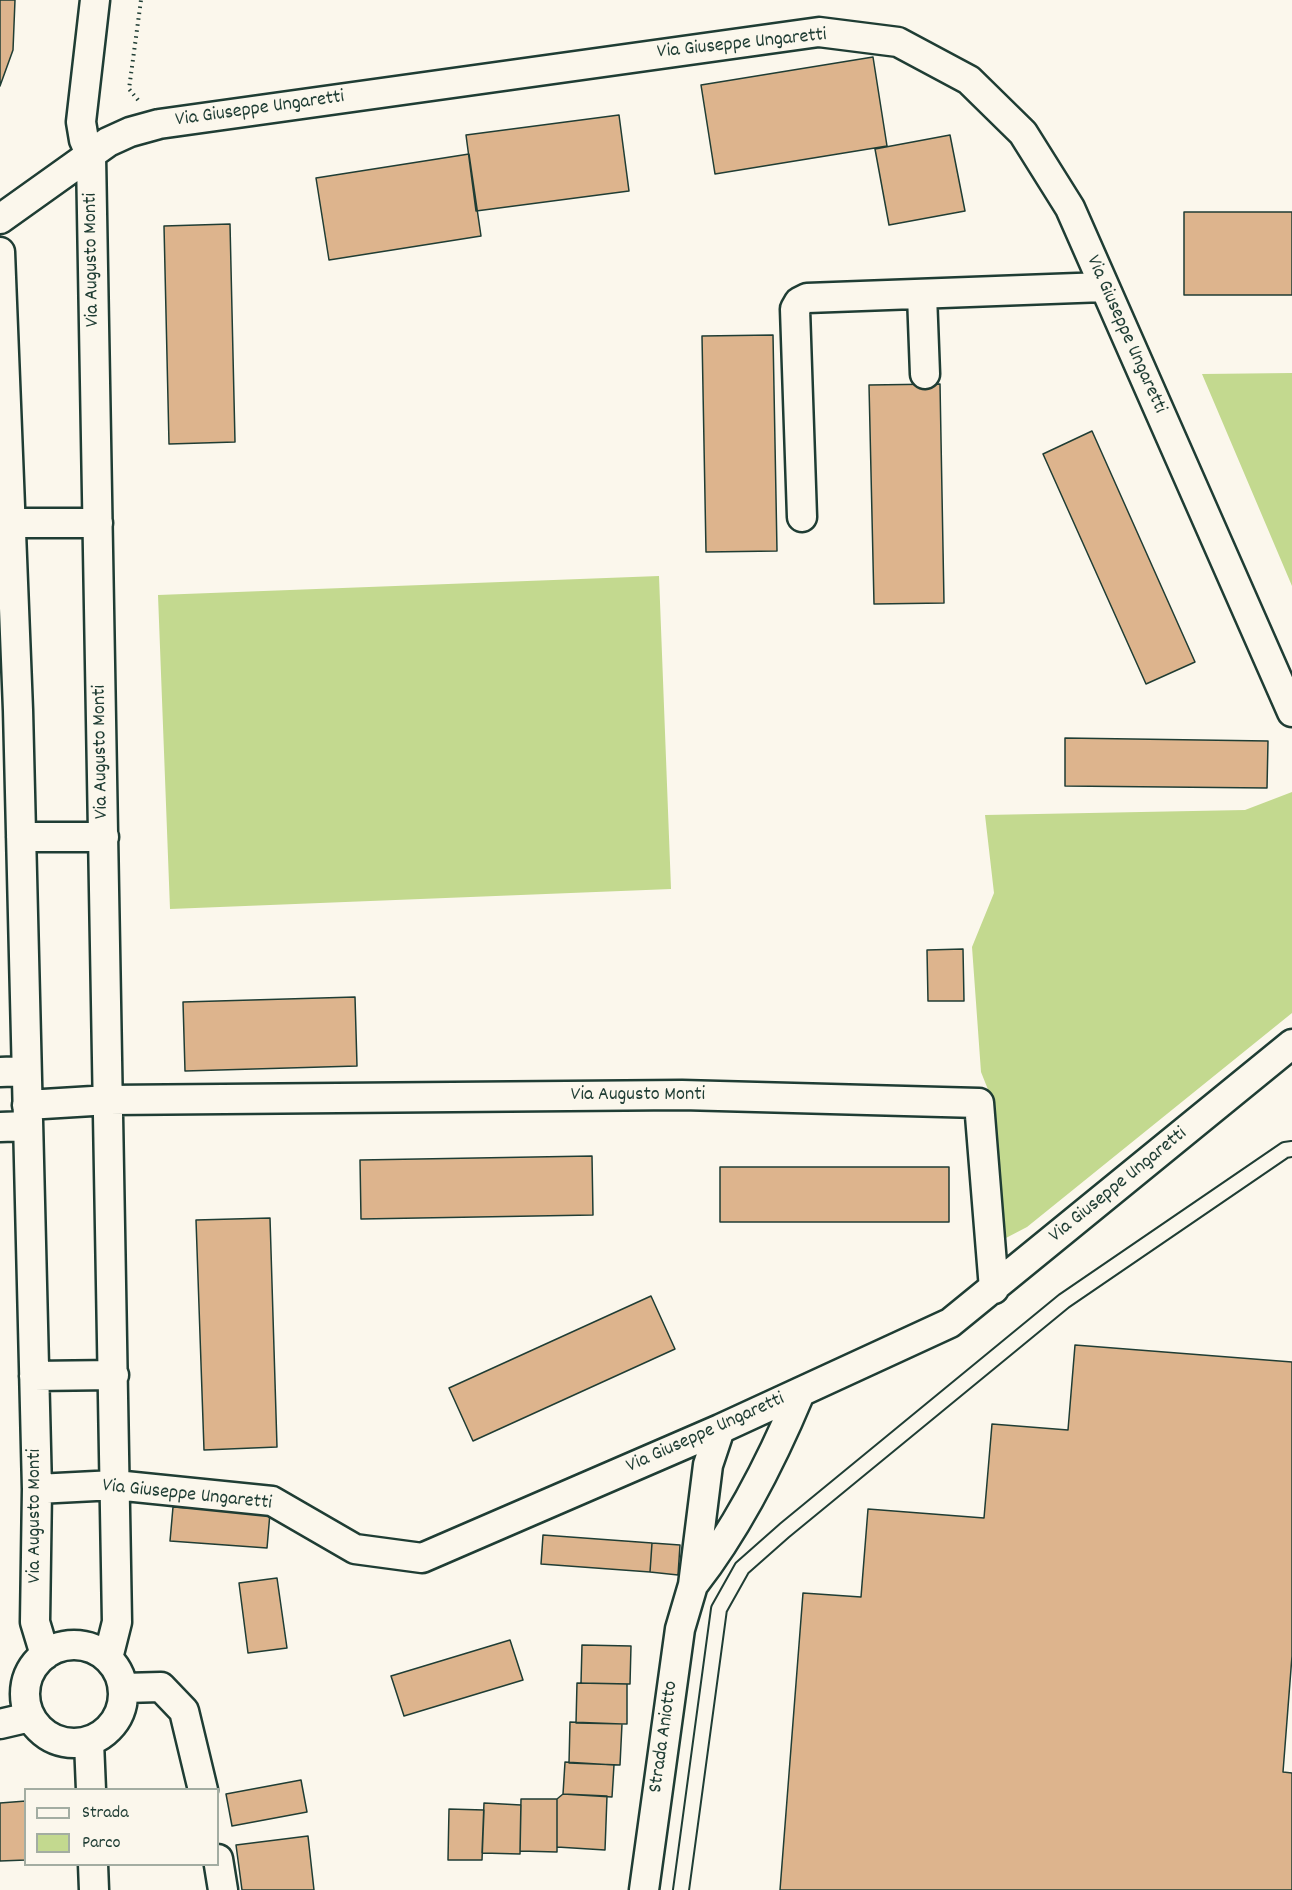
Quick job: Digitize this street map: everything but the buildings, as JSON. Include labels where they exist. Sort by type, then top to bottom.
[{"type":"street","name":"Via Augusto Monti","points":[[95,0],[81,122],[84,140],[91,156],[114,1375],[117,1622],[108,1658]]},
{"type":"street","name":"Via Giuseppe Ungaretti","points":[[0,219],[111,140],[159,124],[819,32],[898,42],[969,80],[1023,133],[1070,208],[1292,712]]},
{"type":"street","name":"Via Augusto Monti","points":[[0,252],[21,837],[13,1072],[28,1115],[37,1489],[35,1622],[45,1655]]},
{"type":"street","points":[[802,517],[795,309],[800,302],[807,298],[1104,287]]},
{"type":"street","points":[[922,295],[925,374]]},
{"type":"street","points":[[10,523],[98,523]]},
{"type":"street","name":"Via Augusto Monti","points":[[21,837],[104,837]]},
{"type":"street","name":"Via Giuseppe Ungaretti","points":[[37,1489],[115,1485],[272,1501],[355,1549],[422,1558],[720,1429],[950,1323],[1292,1044]]},
{"type":"street","name":"Via Augusto Monti","points":[[28,1115],[109,1100],[682,1095],[980,1102],[993,1289]]},
{"type":"street","points":[[0,1127],[28,1115]]},
{"type":"street","points":[[34,1376],[114,1375]]},
{"type":"street","name":"Strada Aniotto","points":[[693,1585],[718,1553],[738,1518],[783,1434],[800,1393]]},
{"type":"street","name":"Strada Aniotto","points":[[644,1890],[680,1629],[693,1585],[708,1465],[720,1429]]},
{"type":"street","points":[[77,1645],[94,1649],[108,1658],[119,1672],[124,1688],[120,1715],[102,1736],[89,1742],[75,1744],[62,1742],[49,1737],[30,1717],[25,1690],[28,1677],[35,1664],[45,1655],[60,1647],[77,1645]]},
{"type":"street","points":[[124,1688],[161,1687],[184,1711],[203,1788]]},
{"type":"street","points":[[0,1724],[30,1717]]},
{"type":"street","points":[[89,1742],[91,1788]]},
{"type":"street","points":[[219,1865],[223,1890]]},
{"type":"street","points":[[93,1866],[94,1890]]},
{"type":"lane","points":[[681,1890],[719,1609],[742,1568],[1064,1301],[1285,1150],[1292,1149]]},
{"type":"path","points":[[141,0],[129,89],[140,101],[144,128]]},
{"type":"green space","points":[[1292,373],[1292,586],[1202,374]]},
{"type":"green space","points":[[659,576],[671,889],[170,909],[158,595]]},
{"type":"green space","points":[[1292,792],[1292,1013],[1027,1227],[1004,1239],[993,1102],[981,1072],[972,947],[994,893],[985,815],[1245,810]]}]
